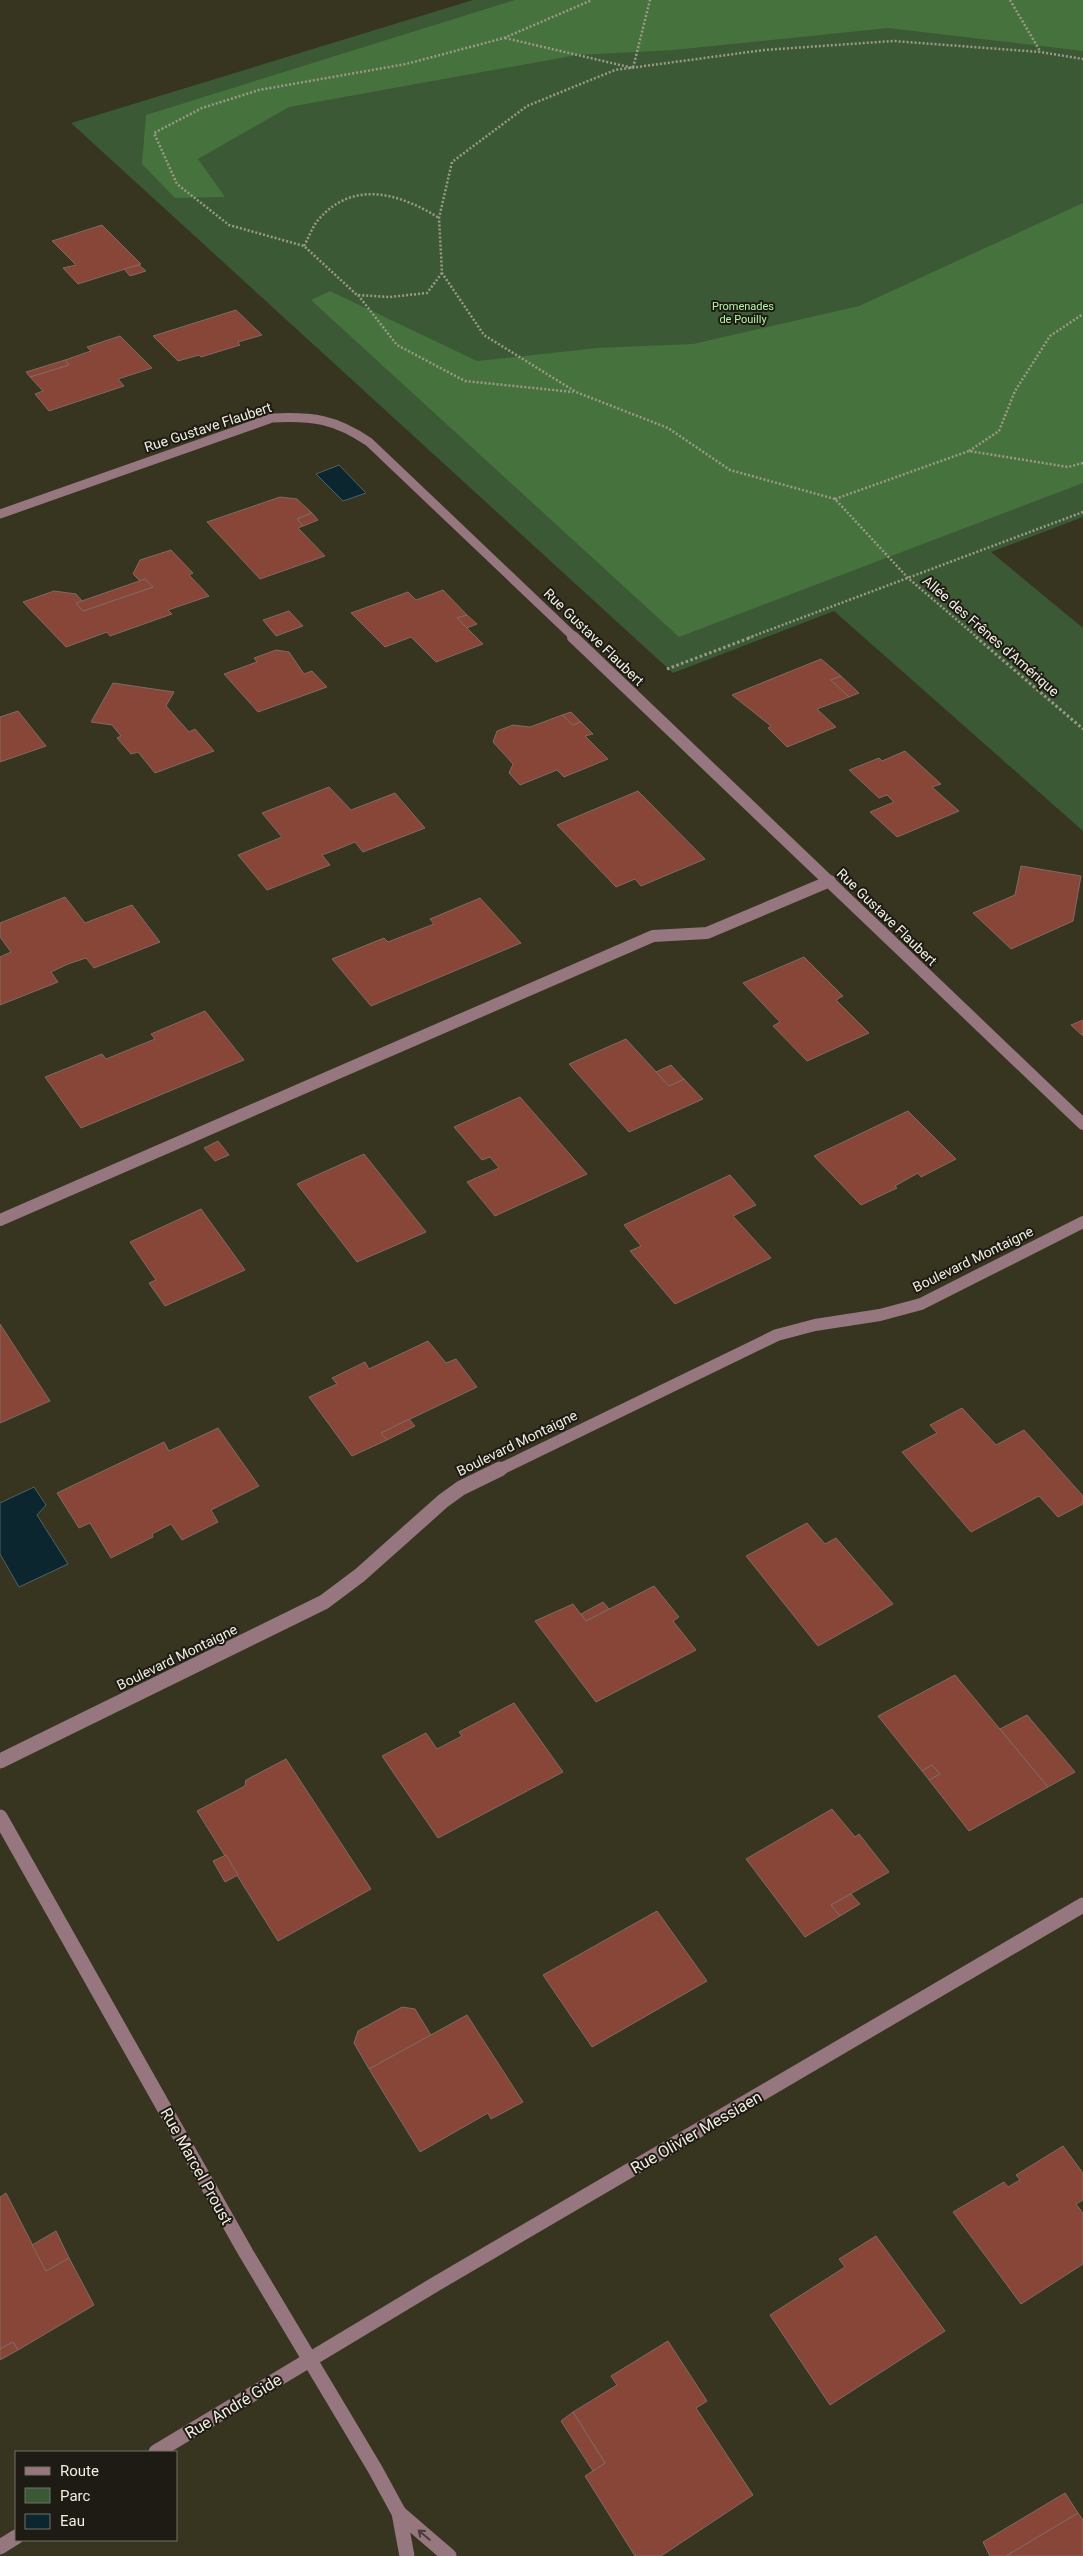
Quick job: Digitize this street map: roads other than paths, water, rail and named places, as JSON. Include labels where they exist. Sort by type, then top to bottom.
[{"type":"street","name":"Rue Gustave Flaubert","points":[[0,514],[272,418],[303,416],[328,419],[348,427],[369,442],[1083,1124]]},
{"type":"street","points":[[0,1220],[653,936],[707,933],[830,881]]},
{"type":"street","name":"Boulevard Montaigne","points":[[0,1761],[324,1602],[356,1580],[436,1505],[461,1488],[777,1335],[815,1325],[880,1315],[921,1304],[1083,1222]]},
{"type":"street","name":"Rue Marcel Proust","points":[[0,1817],[398,2513],[407,2556]]},
{"type":"street","name":"Rue Olivier Messiaen","points":[[309,2360],[1083,1906]]},
{"type":"street","name":"Rue André Gide","points":[[158,2451],[309,2360]]},
{"type":"street","name":"Rue Marcel Proust","points":[[398,2513],[449,2556]]},
{"type":"street","points":[[0,2547],[15,2538]]},
{"type":"water","points":[[339,465],[366,493],[343,501],[316,474]]},
{"type":"water","points":[[34,1487],[46,1505],[37,1515],[68,1564],[19,1587],[0,1554],[0,1503]]},
{"type":"park label","name":"Promenades de Pouilly","points":[[743,312]]}]
